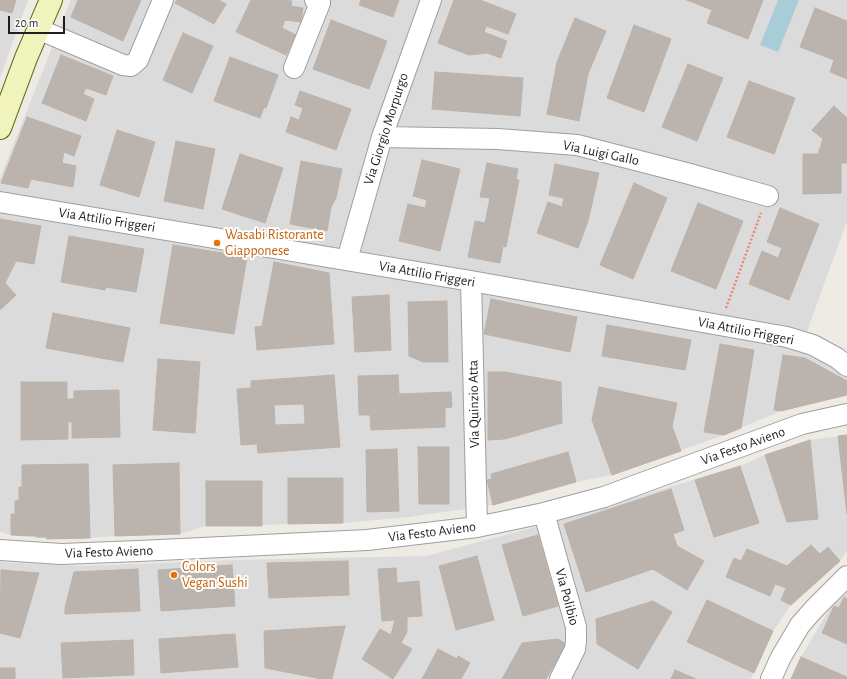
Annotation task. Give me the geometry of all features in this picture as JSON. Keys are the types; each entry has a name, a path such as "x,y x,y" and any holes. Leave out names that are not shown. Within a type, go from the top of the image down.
{"street":[{"path":"0,128 26,58 51,0"},
{"path":"38,29 123,65 131,66 138,60 162,0"},
{"path":"294,68 320,4 315,0"},
{"name":"Via Giorgio Morpurgo","path":"347,260 382,137 431,0"},
{"name":"Via Luigi Gallo","path":"382,137 498,139 576,145 768,196"},
{"name":"Via Attilio Friggeri","path":"0,202 471,281 786,337 813,345 837,358 847,366"},
{"name":"Via Quinzio Atta","path":"471,281 478,527"},
{"name":"Via Festo Avieno","path":"0,550 61,554 139,551 367,540 478,527 544,513 604,497 802,424 847,414"},
{"name":"Via Polibio","path":"544,513 576,627 575,649 560,679"},
{"path":"771,679 781,656 800,625 847,577"}],"path":[{"path":"727,304 759,220"}],"shaded area":[{"path":"0,0 28,0 0,78"},
{"path":"71,0 847,0 847,221 800,351 847,376 847,395 781,411 724,435 612,475 576,482 493,505 409,517 343,523 206,526 180,534 47,539 11,535 0,532 0,178"},
{"path":"847,435 847,551 840,561 791,605 773,631 751,679 0,679 0,562 80,566 234,560 426,556 539,526 740,466 765,455 810,440"},
{"path":"847,588 847,679 791,679 801,657 833,603"}],"water":[{"path":"778,0 799,0 778,52 760,45"}],"building":[{"path":"0,0 16,0 12,13 0,10"},
{"path":"78,0 141,0 123,41 71,17"},
{"path":"177,0 219,0 226,4 214,24 175,3"},
{"path":"251,0 292,1 291,6 303,8 301,22 285,20 282,28 296,35 286,55 236,32"},
{"path":"361,0 399,0 393,17 359,5"},
{"path":"454,0 480,0 516,14 508,34 486,26 484,32 507,41 501,58 487,53 469,55 438,43"},
{"path":"687,0 763,0 748,39 707,23 712,10"},
{"path":"815,8 847,21 847,79 830,72 834,60 800,47"},
{"path":"575,18 606,31 588,74 579,121 547,114 557,62"},
{"path":"331,20 387,41 369,89 313,69"},
{"path":"634,25 671,39 644,112 607,98"},
{"path":"183,33 213,46 192,93 163,80"},
{"path":"61,55 113,76 106,95 86,88 83,94 94,99 86,121 42,103"},
{"path":"230,57 278,75 266,108 264,107 260,118 214,101"},
{"path":"688,64 723,78 697,141 662,127"},
{"path":"435,72 523,78 520,116 432,109"},
{"path":"749,81 795,98 774,154 727,137"},
{"path":"300,91 351,109 336,150 286,132 291,117 299,120 303,108 295,105"},
{"path":"834,106 847,118 847,163 841,163 841,193 803,194 803,154 818,154 823,139 812,130"},
{"path":"27,117 81,136 74,156 64,152 62,163 76,166 73,187 31,179 12,173 24,143 18,140"},
{"path":"117,130 155,142 139,197 100,185"},
{"path":"18,140 24,143 12,173 31,179 28,188 1,183"},
{"path":"176,141 215,149 203,209 164,201"},
{"path":"240,154 283,168 265,223 222,209"},
{"path":"422,160 460,169 440,251 399,241 408,204 425,208 427,200 413,196"},
{"path":"301,161 342,169 336,198 331,207 327,231 290,224"},
{"path":"487,163 518,169 516,179 519,180 506,247 503,246 500,263 468,257 475,221 485,223 490,198 480,197"},
{"path":"555,164 599,173 588,221 578,248 537,233 548,202 562,207 564,198 549,195"},
{"path":"634,183 667,198 633,279 600,265"},
{"path":"698,203 743,221 716,289 671,271"},
{"path":"780,208 819,224 789,300 749,284 762,251 778,258 782,248 767,242"},
{"path":"0,219 41,226 34,264 16,261 5,283 16,295 0,310"},
{"path":"69,236 144,249 136,292 106,287 105,290 61,282"},
{"path":"173,245 247,257 234,334 160,323"},
{"path":"274,262 329,273 334,344 257,350 255,327 262,326"},
{"path":"389,295 391,350 355,352 352,297"},
{"path":"491,299 577,317 570,352 484,334"},
{"path":"447,301 448,362 423,362 409,356 408,302"},
{"path":"53,313 130,328 123,362 46,348"},
{"path":"607,325 691,340 685,370 602,356"},
{"path":"720,344 754,350 741,428 724,435 704,432"},
{"path":"783,355 805,358 847,381 847,395 781,411 774,410"},
{"path":"158,359 200,362 195,433 153,430"},
{"path":"488,372 505,372 561,382 562,423 505,439 488,440"},
{"path":"334,375 340,447 258,453 257,444 241,445 237,389 251,388 251,381","holes":["304,404 305,424 275,425 274,405"]},
{"path":"398,375 399,394 451,392 452,407 445,408 445,427 371,430 370,415 359,415 358,376"},
{"path":"21,382 67,382 67,399 74,399 74,391 119,390 120,437 72,438 72,422 68,422 68,439 21,440"},
{"path":"599,387 677,403 672,426 681,451 612,475 592,420"},
{"path":"847,435 847,514 838,436"},
{"path":"810,440 818,519 787,522 765,455"},
{"path":"418,447 449,447 449,504 419,504"},
{"path":"397,449 399,511 367,512 366,450"},
{"path":"568,452 576,482 493,505 487,480 492,479 491,474"},
{"path":"179,463 180,534 115,536 113,465"},
{"path":"88,464 90,538 47,539 47,537 11,535 11,514 15,514 15,501 19,500 19,487 22,487 22,465"},
{"path":"740,466 759,523 714,537 695,480"},
{"path":"288,478 343,478 343,523 288,524"},
{"path":"206,481 262,481 262,526 206,526"},
{"path":"671,489 684,530 673,534 677,546 704,561 687,590 653,569 586,592 564,524"},
{"path":"538,535 558,606 523,616 502,545"},
{"path":"811,545 820,554 828,547 840,561 791,605 781,600 786,588 775,584 770,596 726,577 734,558 741,561 747,549 787,566"},
{"path":"477,556 494,620 456,630 439,566"},
{"path":"348,561 349,595 269,598 267,563"},
{"path":"232,565 235,606 161,611 158,570"},
{"path":"396,568 397,583 419,581 422,616 407,617 407,632 401,643 412,649 393,679 362,659 380,629 391,635 395,620 382,621 378,569"},
{"path":"138,569 140,611 65,614 65,608 74,572"},
{"path":"1,570 39,573 20,638 0,633"},
{"path":"844,597 847,599 847,644 822,633 834,606 839,608"},
{"path":"707,600 773,631 754,673 687,642"},
{"path":"653,601 672,612 638,669 597,644 596,619"},
{"path":"345,626 332,679 322,679 265,668 264,631"},
{"path":"235,634 238,667 161,673 159,639"},
{"path":"558,639 566,644 546,679 502,679 522,643"},
{"path":"133,640 134,675 63,678 61,643"},
{"path":"438,649 457,659 458,656 470,663 461,679 422,679"},
{"path":"801,657 847,677 847,679 791,679"},
{"path":"0,668 15,668 15,679 0,679"},
{"path":"675,670 696,679 671,679"}],"place":[{"name":"Wasabi Ristorante Giapponese","path":"217,243"},
{"name":"Colors Vegan Sushi","path":"174,575"}]}
